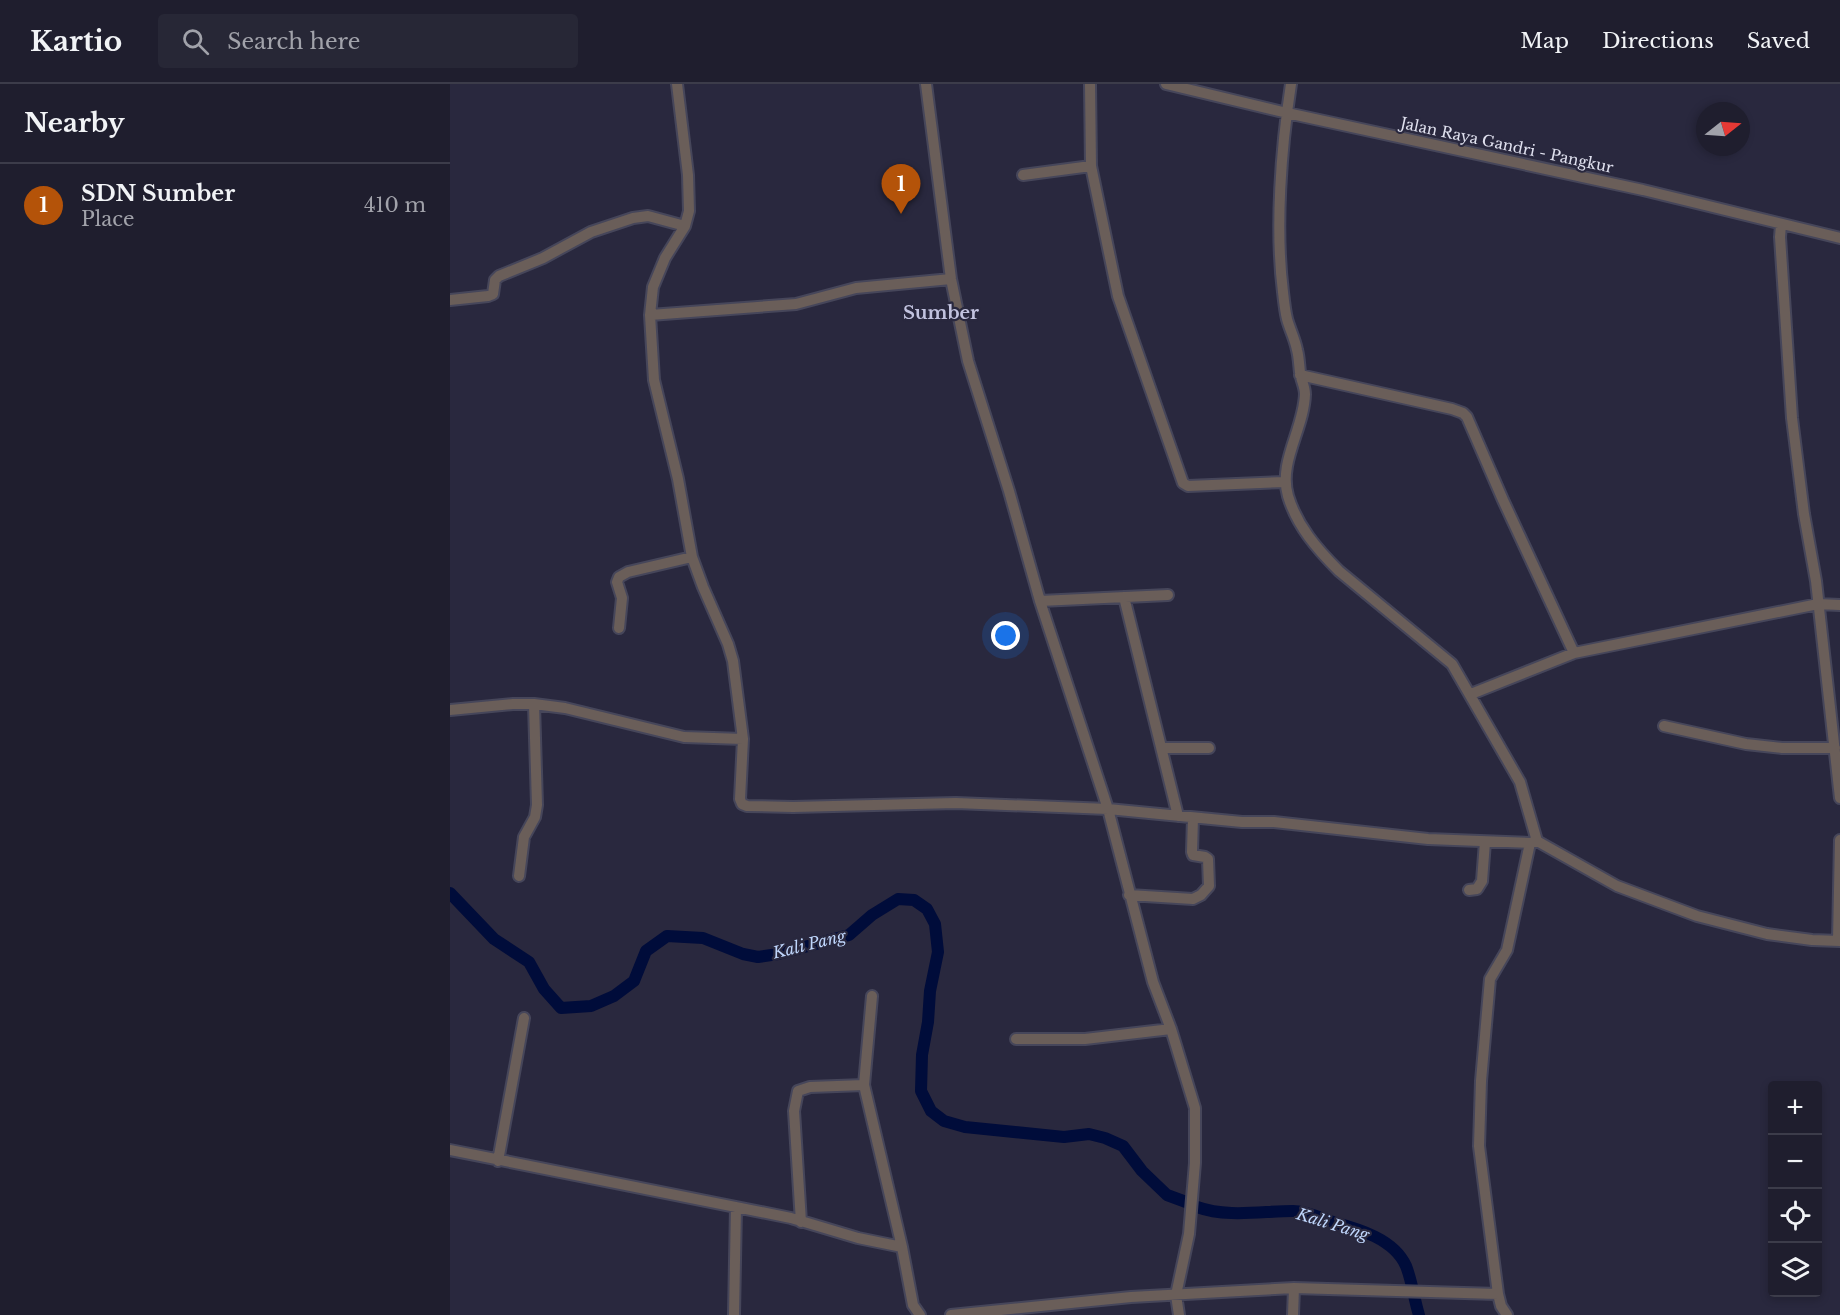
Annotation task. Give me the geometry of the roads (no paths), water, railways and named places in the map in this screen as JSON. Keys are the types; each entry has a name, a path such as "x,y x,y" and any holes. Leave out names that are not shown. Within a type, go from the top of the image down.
{"street":[{"path":"677,84 689,198 686,226 664,258 653,287 650,315 654,380 678,479 692,557 733,661 743,739 740,799 742,804 793,807 956,803 1108,809 1242,822 1274,822 1428,839 1534,842 1617,886 1697,915 1767,934 1839,941 1840,840"},
{"path":"926,84 951,279 968,361 1009,491 1040,601 1108,809 1153,982 1195,1108 1195,1162 1189,1234 1176,1295 1179,1315"},
{"path":"1090,84 1091,166 1118,296 1183,483 1188,486 1285,483"},
{"name":"Jalan Raya Gandri - Pangkur","path":"1166,84 1287,113 1643,190 1840,238"},
{"path":"1291,84 1279,224 1280,255 1288,320 1297,350 1305,392 1303,412 1289,456 1285,483 1288,497 1298,520 1325,557 1452,664 1520,782 1534,842 1507,950 1490,979 1481,1081 1480,1155 1498,1294 1506,1315"},
{"path":"1023,175 1091,166"},
{"path":"450,300 493,294 495,280 499,276 543,258 591,232 617,223 648,216 686,226"},
{"path":"1781,225 1792,418 1818,604 1840,798"},
{"path":"650,315 796,304 850,290 951,279"},
{"path":"1300,375 1452,410 1463,413 1467,417 1570,655"},
{"path":"619,628 622,598 617,582 619,577 628,572 692,557"},
{"path":"1040,601 1168,595"},
{"path":"1124,597 1178,816"},
{"path":"1471,694 1570,655 1818,604 1840,605"},
{"path":"450,710 534,704 565,708 684,737 743,739"},
{"path":"519,876 524,837 535,817 537,805 534,704"},
{"path":"1664,726 1746,744 1782,748 1835,748"},
{"path":"1162,748 1209,748"},
{"path":"1130,895 1192,899 1206,891 1209,886 1208,859 1205,856 1194,855 1192,852 1193,818"},
{"path":"1468,890 1477,889 1482,881 1485,842"},
{"path":"872,996 864,1085 902,1247 913,1305 920,1315"},
{"path":"498,1161 524,1018"},
{"path":"1016,1039 1085,1039 1170,1029"},
{"path":"801,1222 794,1111 798,1091 810,1087 864,1085"},
{"path":"450,1150 791,1218 902,1247"},
{"path":"734,1315 736,1207"},
{"path":"951,1315 1131,1297 1294,1288 1498,1294"},
{"path":"1293,1315 1294,1288"}],"waterway":[{"name":"Kali Pang","path":"450,893 494,939 529,962 544,989 561,1008 591,1006 614,996 634,981 646,951 667,936 703,938 743,954 758,957 849,935 872,915 898,899 914,900 927,909 935,924 938,952 930,991 928,1022 922,1055 921,1091 931,1111 944,1121 965,1127 1064,1137 1089,1134 1105,1138 1123,1146 1142,1171 1167,1195 1186,1202"},
{"name":"Kali Pang","path":"1197,1207 1233,1213 1298,1211 1375,1236 1393,1249 1406,1266 1419,1315"}],"place":[{"name":"SDN Sumber","path":"901,214"}],"district":[{"name":"Sumber","path":"941,313"}]}
